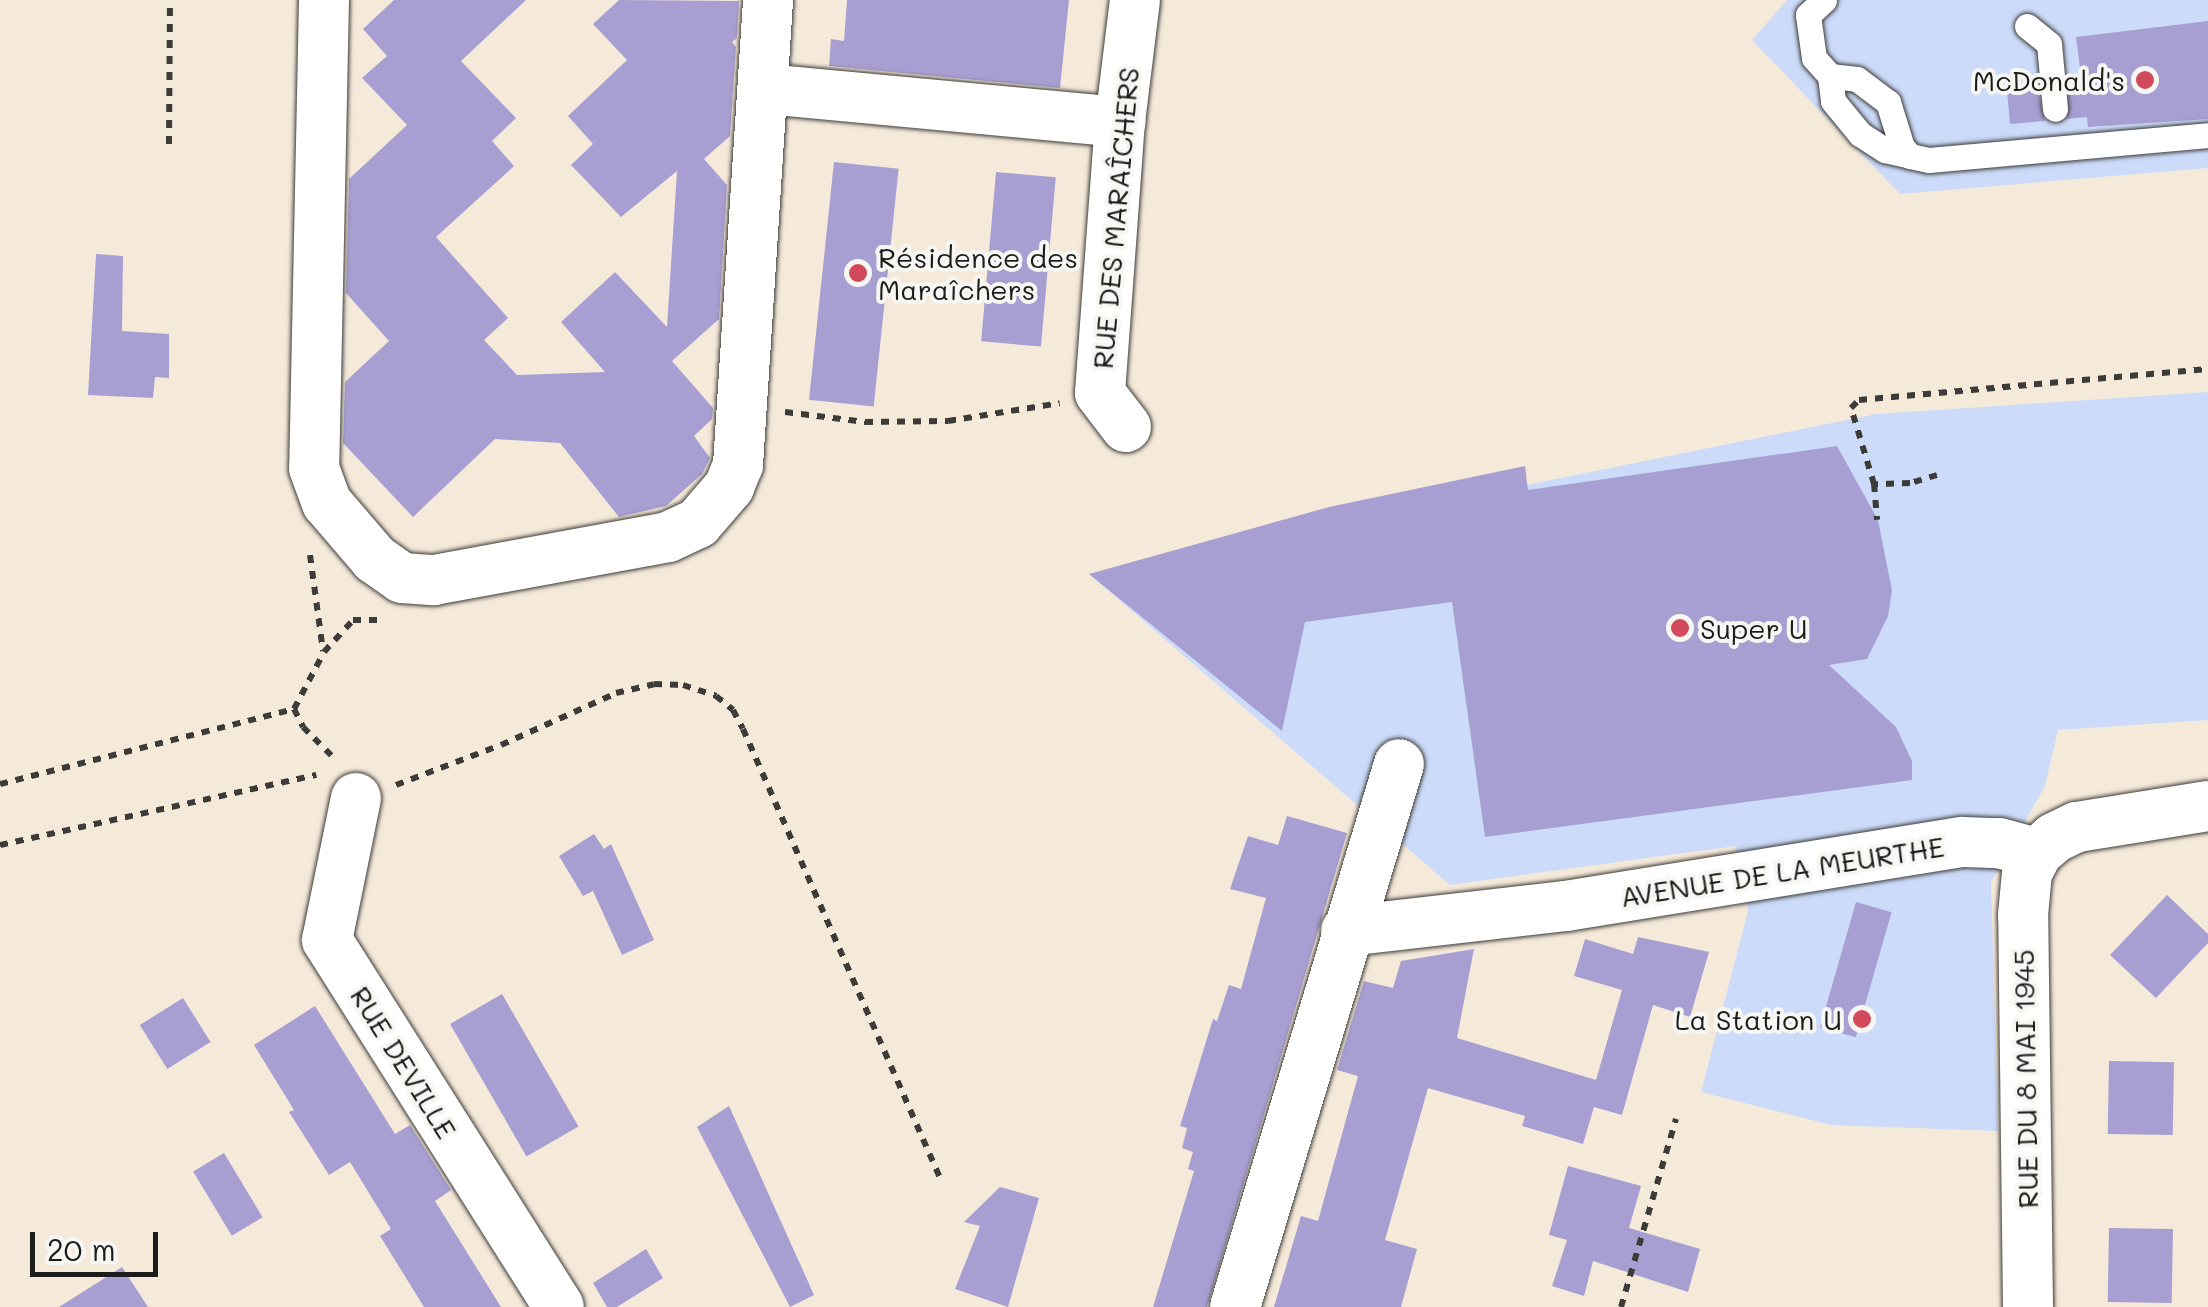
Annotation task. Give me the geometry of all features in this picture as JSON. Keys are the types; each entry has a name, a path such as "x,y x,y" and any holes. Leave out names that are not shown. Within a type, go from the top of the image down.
{"street":[{"path":"324,0 314,468 327,504 374,559 402,578 434,580 668,537 698,523 729,488 738,466 743,406 768,0"},
{"name":"RUE DES MARAÎCHERS","path":"1113,410 1120,122 1135,0"},
{"path":"765,90 1120,122"},
{"path":"1235,1307 1399,764"},
{"name":"RUE DEVILLE","path":"349,783 327,940 559,1307"},
{"path":"2037,853 2054,838 2077,828 2208,806"},
{"name":"AVENUE DE LA MEURTHE","path":"1346,930 1566,906 1963,842 1999,843 2037,853"},
{"name":"RUE DU 8 MAI 1945","path":"2028,1307 2023,915 2027,873 2037,853"}],"lane":[{"path":"1824,0 1808,16 1814,58 1830,76 1833,101 1860,134 1885,150 1929,160 2208,135"},
{"path":"2027,26 2049,44 2055,109"},
{"path":"1830,76 1858,79 1888,102 1902,148 1910,156"}],"path":[{"path":"169,144 170,0"},
{"path":"1877,520 1874,484 1851,408 1859,400 2208,370"},
{"path":"743,406 865,422 948,421 1038,409 1113,410"},
{"path":"1874,484 1910,482 1937,475"},
{"path":"324,652 310,554 327,504"},
{"path":"0,784 294,708 324,652 353,620"},
{"path":"0,845 349,783 501,746 616,693 654,684 684,685 716,696 733,710 743,729 941,1180"},
{"path":"294,708 303,728 349,783"},
{"path":"1621,1307 1676,1119"}],"shaded area":[{"path":"1787,0 2208,0 2208,168 1900,194 1752,40"},
{"path":"2208,392 2208,720 2058,730 2045,786 1991,882 1998,1131 1831,1125 1701,1092 1748,911 1735,846 1450,885 1089,574 1876,414"}],"building":[{"path":"394,0 526,0 461,61 516,118 492,141 514,166 436,237 508,318 484,340 517,375 605,372 561,322 615,272 667,327 677,171 621,217 571,165 593,144 568,116 627,60 593,24 619,0 739,1 737,38 732,42 736,47 730,136 704,159 727,185 719,319 672,361 713,408 712,419 694,436 710,458 702,474 666,506 619,517 560,443 495,439 413,517 343,443 345,382 389,341 346,293 349,179 407,125 362,78 387,56 363,29"},
{"path":"847,0 1069,0 1060,88 829,66 831,39 844,41"},
{"name":"McDonald's","path":"2208,21 2208,119 2088,127 2087,117 2067,119 2069,84 2082,83 2076,37"},
{"path":"2037,87 2045,121 2010,124 2007,90"},
{"name":"Résidence des Maraîchers","path":"834,162 899,169 874,406 809,400"},
{"name":"Résidence des Maraîchers","path":"996,172 1056,177 1041,347 981,341"},
{"path":"96,254 123,256 122,331 169,334 169,378 155,377 153,398 88,395"},
{"path":"1837,446 1878,520 1892,591 1888,616 1867,659 1829,665 1896,727 1912,761 1912,780 1485,837 1452,602 1305,622 1282,731 1089,574 1329,507 1525,466 1528,490"},
{"path":"1287,816 1347,833 1207,1307 1153,1307 1194,1171 1188,1169 1193,1152 1182,1148 1187,1128 1180,1126 1213,1019 1217,1021 1229,985 1241,989 1266,898 1230,889 1248,836 1278,845"},
{"path":"594,834 604,849 611,844 654,940 622,955 593,891 583,896 559,856"},
{"path":"2167,895 2208,934 2208,943 2156,998 2110,955"},
{"path":"1856,902 1892,912 1856,1037 1820,1027"},
{"path":"1638,937 1709,952 1690,1017 1653,1005 1622,1115 1594,1107 1583,1144 1522,1126 1525,1116 1428,1088 1385,1240 1417,1249 1401,1307 1274,1307 1301,1216 1318,1221 1358,1076 1337,1070 1364,981 1393,988 1401,961 1474,949 1457,1038 1596,1080 1622,990 1574,976 1585,939 1633,954"},
{"path":"502,994 578,1127 527,1157 450,1024"},
{"path":"183,998 211,1042 167,1069 140,1025"},
{"path":"315,1006 395,1134 410,1125 451,1190 435,1201 501,1307 424,1307 380,1236 391,1229 350,1162 329,1175 289,1112 294,1110 254,1045"},
{"path":"2109,1061 2174,1062 2173,1135 2108,1134"},
{"path":"729,1106 814,1295 790,1307 697,1127"},
{"path":"224,1153 263,1217 232,1236 193,1172"},
{"path":"1568,1166 1641,1186 1629,1228 1700,1249 1688,1292 1593,1261 1584,1296 1552,1286 1567,1240 1549,1235"},
{"path":"1000,1187 1039,1198 1008,1307 955,1289 980,1226 964,1222"},
{"path":"2109,1228 2173,1229 2172,1303 2108,1302"},
{"path":"646,1249 663,1278 617,1307 607,1307 593,1283"},
{"path":"122,1267 148,1307 59,1307 108,1276"}],"place":[{"name":"McDonald's","path":"2145,80"},
{"name":"Résidence des Maraîchers","path":"858,273"},
{"name":"Super U","path":"1680,628"},
{"name":"La Station U","path":"1862,1019"}]}
